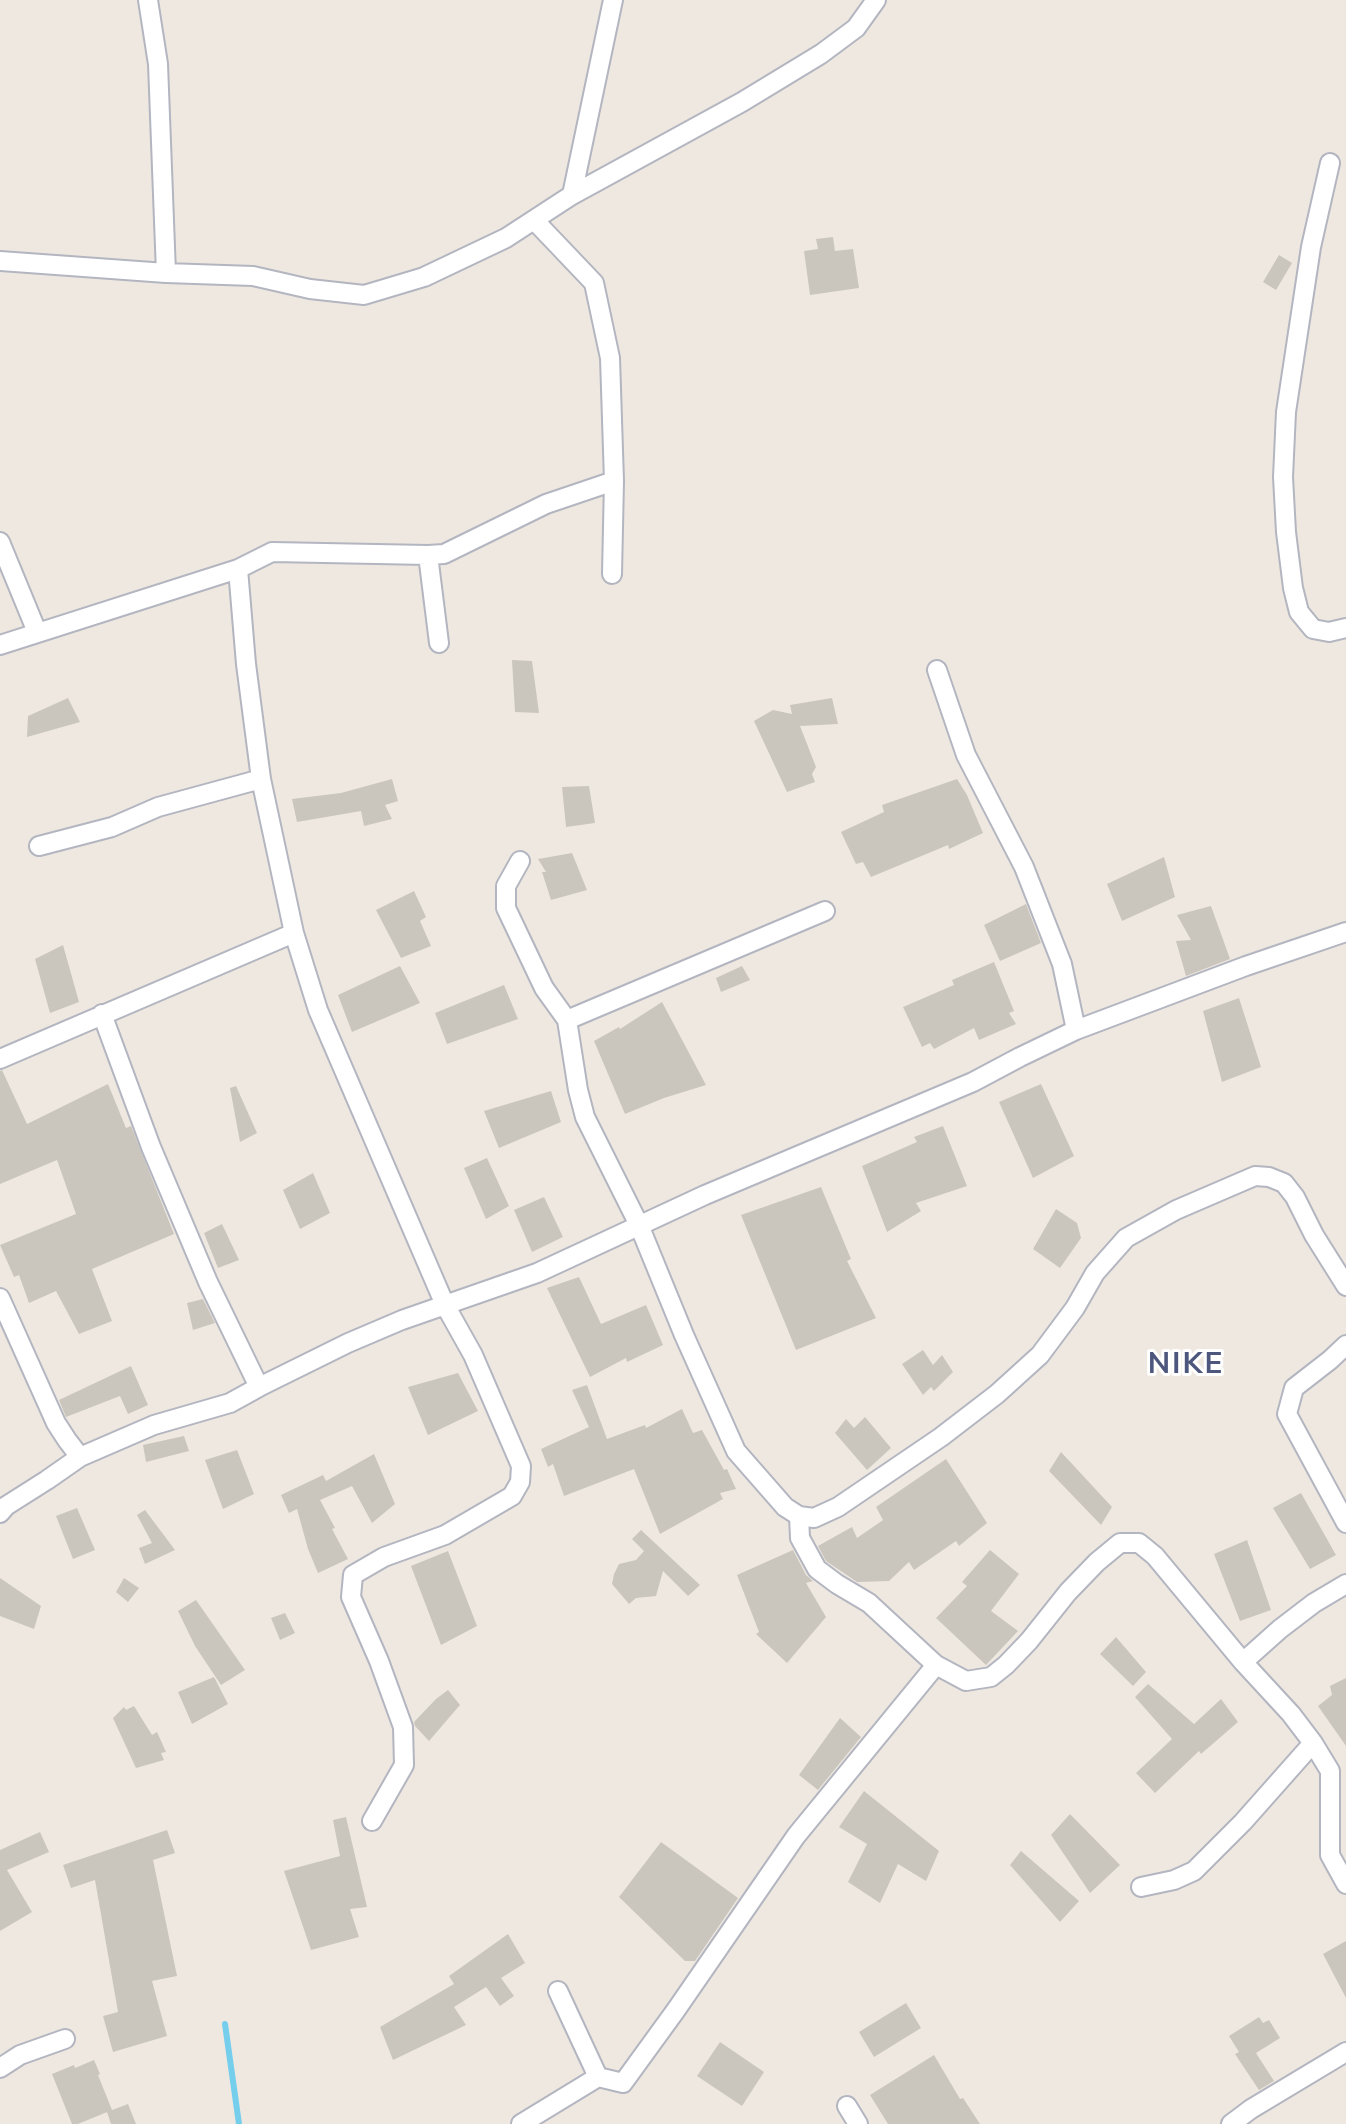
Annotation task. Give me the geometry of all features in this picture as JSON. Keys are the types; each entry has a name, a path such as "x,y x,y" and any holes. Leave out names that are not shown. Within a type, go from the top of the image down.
{"street":[{"path":"148,0 158,64 166,273"},
{"path":"572,195 613,0"},
{"path":"0,261 253,276 310,289 364,295 424,277 506,238 572,195 742,102 821,54 856,28 876,0"},
{"path":"1330,163 1311,247 1286,412 1283,477 1287,546 1299,612 1313,629 1329,632 1346,628"},
{"path":"534,220 594,283 610,358 614,481 612,574"},
{"path":"0,645 238,569 272,552 444,554 546,504 614,481"},
{"path":"0,542 37,632"},
{"path":"428,555 439,643"},
{"path":"238,569 261,779 294,933 318,1010 445,1305 473,1355 521,1466 520,1482 512,1496 445,1535 384,1557 353,1575 351,1597 403,1727 404,1765 372,1821"},
{"path":"937,670 966,755 1024,867 1062,964 1076,1030"},
{"path":"39,846 112,827 158,807 261,779"},
{"path":"520,861 506,886 506,908 544,988 567,1020 585,1117 639,1225 736,1451 785,1507 799,1516 814,1518 838,1507 941,1437 997,1394 1040,1355 1075,1308 1095,1273 1126,1238 1176,1210 1255,1176 1284,1183 1346,1286"},
{"path":"567,1020 825,911"},
{"path":"0,1513 80,1457 154,1425 230,1403 348,1343 402,1320 537,1273 705,1195 973,1082 1076,1030 1206,980 1346,932"},
{"path":"0,1059 294,933"},
{"path":"102,1014 156,1161 208,1282 259,1387"},
{"path":"0,1298 56,1423 80,1457"},
{"path":"1346,1345 1294,1388 1287,1414 1346,1523"},
{"path":"799,1516 800,1538 817,1569 869,1603 936,1665 966,1681 991,1677 1029,1641 1068,1592 1097,1562 1120,1543 1139,1543 1155,1556 1243,1662 1291,1714 1330,1771 1330,1855 1346,1884"},
{"path":"1243,1662 1291,1620 1346,1584"},
{"path":"521,2124 598,2077 623,2083 796,1836 936,1665"},
{"path":"1141,1887 1174,1880 1194,1871 1243,1822 1313,1743"},
{"path":"558,1991 598,2077"},
{"path":"0,2068 20,2055 65,2039"},
{"path":"1231,2124 1346,2052"},
{"path":"847,2106 858,2124"}],"building":[{"path":"833,237 835,251 853,249 859,288 810,295 804,251 818,249 816,239"},
{"path":"1279,255 1292,263 1276,290 1263,282"},
{"path":"512,660 532,661 539,713 515,712"},
{"path":"68,698 80,722 27,737 28,716"},
{"path":"832,698 838,724 800,726 816,767 812,774 815,782 787,792 754,721 773,710 792,714 790,705"},
{"path":"392,779 398,801 385,805 392,819 364,826 361,811 297,822 292,799 341,793"},
{"path":"957,779 983,833 949,849 948,845 871,877 863,862 856,864 841,832 884,812 882,805"},
{"path":"589,786 595,823 566,827 562,787"},
{"path":"572,853 587,890 551,900 542,872 546,872 538,859"},
{"path":"1164,857 1175,897 1122,921 1107,884"},
{"path":"414,891 426,917 420,921 431,946 401,958 376,910"},
{"path":"1026,904 1041,943 1000,961 984,925"},
{"path":"1211,906 1230,959 1186,976 1176,941 1191,940 1177,915"},
{"path":"63,945 79,1002 50,1013 35,959"},
{"path":"994,962 1014,1011 1009,1013 1016,1024 979,1040 974,1028 934,1049 930,1043 922,1047 903,1007 954,985 952,980"},
{"path":"400,966 420,1003 352,1032 338,995"},
{"path":"742,966 750,980 721,992 716,978"},
{"path":"504,985 518,1019 447,1044 435,1013"},
{"path":"1239,998 1261,1067 1222,1082 1203,1011"},
{"path":"662,1002 706,1085 625,1114 594,1041 620,1029"},
{"path":"2,1070 27,1124 108,1084 126,1128 131,1126 174,1234 92,1269 112,1321 79,1334 56,1291 29,1303 19,1275 14,1277 0,1245 76,1214 57,1160 0,1184"},
{"path":"1041,1084 1074,1156 1033,1178 999,1102"},
{"path":"236,1086 257,1133 240,1142 230,1088"},
{"path":"551,1091 561,1122 499,1148 484,1111"},
{"path":"943,1126 967,1186 916,1203 921,1211 887,1232 862,1166 917,1142 914,1137"},
{"path":"487,1158 509,1206 486,1219 464,1168"},
{"path":"313,1173 330,1213 300,1229 283,1190"},
{"path":"821,1187 851,1259 847,1261 876,1318 796,1350 741,1215"},
{"path":"544,1197 563,1237 532,1252 514,1210"},
{"path":"1056,1209 1077,1223 1081,1238 1060,1268 1033,1249"},
{"path":"222,1224 239,1260 218,1268 204,1233"},
{"path":"579,1277 601,1324 646,1305 663,1345 627,1362 626,1358 590,1377 547,1288"},
{"path":"203,1299 215,1323 193,1330 187,1303"},
{"path":"923,1350 933,1365 942,1355 953,1372 934,1391 931,1387 923,1395 902,1364"},
{"path":"131,1366 148,1405 128,1414 120,1396 66,1417 59,1400"},
{"path":"458,1373 478,1411 428,1435 408,1387"},
{"path":"587,1385 607,1439 645,1425 646,1428 682,1409 693,1433 702,1430 736,1489 720,1493 723,1499 660,1534 634,1469 564,1496 553,1464 548,1467 541,1449 589,1427 572,1390"},
{"path":"865,1417 891,1448 867,1470 835,1433 846,1419 854,1428"},
{"path":"184,1436 189,1451 146,1462 143,1445"},
{"path":"237,1450 254,1494 223,1509 205,1460"},
{"path":"1061,1452 1112,1507 1101,1525 1049,1471"},
{"path":"374,1454 395,1504 372,1523 352,1486 320,1500 348,1559 318,1573 297,1509 289,1513 281,1495 323,1475 326,1481"},
{"path":"946,1459 987,1523 959,1546 956,1541 914,1570 909,1562 889,1581 857,1582 826,1561 818,1546 852,1527 857,1538 883,1520 876,1507"},
{"path":"1301,1493 1336,1555 1310,1569 1273,1508"},
{"path":"77,1508 95,1550 73,1559 56,1516"},
{"path":"145,1510 175,1550 145,1564 139,1548 152,1543 137,1515"},
{"path":"641,1530 700,1585 688,1596 663,1571 656,1596 636,1598 629,1604 612,1584 619,1564 636,1560 644,1551 632,1539"},
{"path":"1247,1540 1271,1610 1240,1621 1214,1554"},
{"path":"793,1550 806,1575 813,1581 806,1583 826,1617 787,1663 756,1634 759,1632 737,1575"},
{"path":"990,1550 1019,1574 991,1611 1018,1631 986,1665 936,1618 967,1586 962,1582"},
{"path":"448,1551 477,1626 441,1645 411,1566"},
{"path":"0,1578 41,1606 34,1629 0,1616"},
{"path":"124,1578 139,1588 128,1602 116,1592"},
{"path":"196,1600 245,1670 221,1685 195,1646 178,1611"},
{"path":"285,1613 295,1633 280,1640 271,1618"},
{"path":"1116,1637 1146,1672 1133,1686 1100,1654"},
{"path":"214,1677 228,1704 192,1724 178,1692"},
{"path":"1346,1678 1346,1746 1318,1706 1332,1695 1330,1686"},
{"path":"1148,1684 1194,1724 1221,1699 1238,1722 1201,1754 1199,1751 1155,1793 1136,1773 1172,1739 1135,1697"},
{"path":"448,1690 460,1705 429,1741 414,1722"},
{"path":"134,1706 152,1735 157,1732 166,1752 161,1753 164,1760 136,1768 113,1718 124,1707 126,1710"},
{"path":"840,1718 861,1737 818,1790 799,1775"},
{"path":"864,1791 939,1851 926,1881 898,1864 880,1903 848,1882 867,1844 839,1827"},
{"path":"1070,1814 1120,1865 1090,1893 1051,1835"},
{"path":"346,1817 367,1907 350,1909 359,1937 311,1950 284,1871 340,1856 333,1820"},
{"path":"167,1830 175,1853 153,1860 177,1976 152,1981 167,2036 113,2052 103,2016 118,2012 95,1880 71,1888 63,1865"},
{"path":"40,1832 49,1852 7,1870 32,1912 0,1931 0,1850"},
{"path":"661,1842 738,1898 695,1961 685,1961 619,1897"},
{"path":"1021,1851 1079,1901 1060,1922 1010,1865"},
{"path":"508,1934 525,1963 501,1978 514,1996 500,2006 486,1987 454,2007 466,2025 393,2060 380,2027 454,1984 449,1976"},
{"path":"1346,1941 1346,1998 1323,1954"},
{"path":"906,2003 921,2028 874,2057 859,2032"},
{"path":"1259,2017 1263,2023 1269,2020 1280,2038 1256,2053 1274,2081 1259,2090 1235,2054 1239,2052 1229,2036"},
{"path":"720,2042 764,2072 742,2106 697,2076"},
{"path":"934,2055 960,2099 963,2098 980,2124 888,2124 870,2095"},
{"path":"94,2060 112,2110 72,2124 52,2074"},
{"path":"128,2104 136,2124 111,2124 107,2112"}],"waterway":[{"path":"225,2024 239,2124"}],"district":[{"name":"NIKE","path":"1186,1366"}]}
